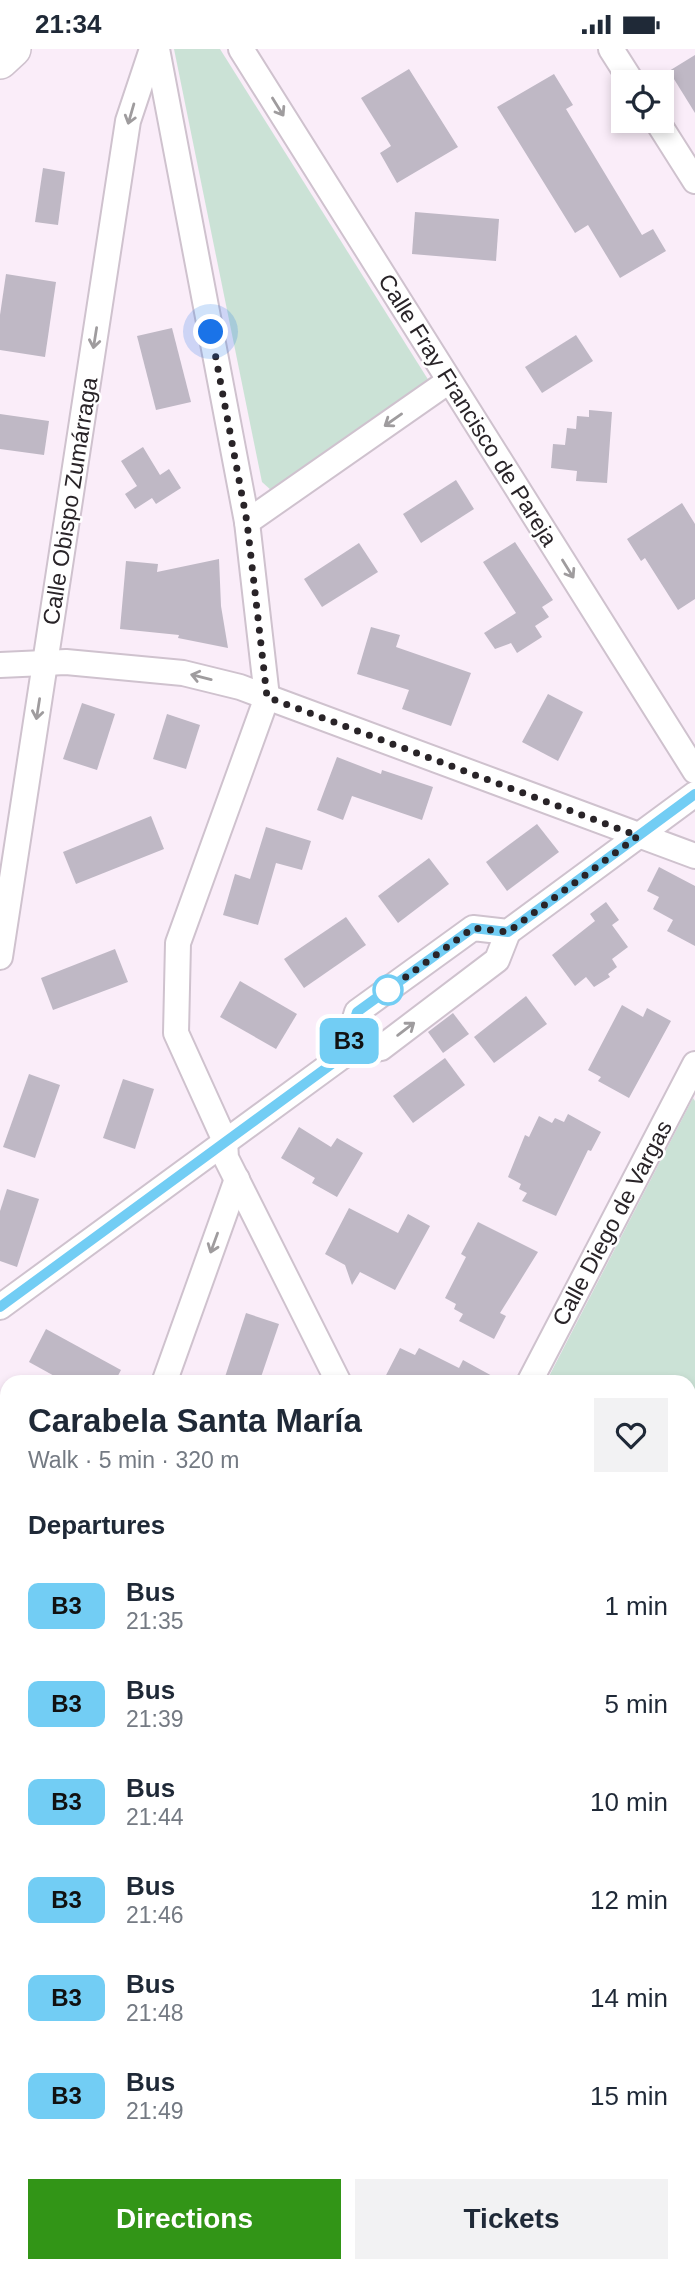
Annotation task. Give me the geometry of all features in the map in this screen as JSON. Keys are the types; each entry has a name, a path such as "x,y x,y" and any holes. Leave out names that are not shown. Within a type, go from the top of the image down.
{"street":[{"path":"0,61 13,49"},
{"name":"Calle Obispo Zumárraga","path":"0,957 128,121 152,49"},
{"path":"157,49 247,522 267,697 178,943 176,1033 225,1141 226,1158 335,1375"},
{"name":"Calle Fray Francisco de Pareja","path":"242,49 695,771"},
{"path":"611,49 624,70"},
{"path":"665,133 695,181"},
{"path":"247,522 449,381"},
{"path":"0,665 46,662 183,673 267,697 695,856"},
{"path":"0,1307 344,1055 381,1048 497,960 508,932 695,794"},
{"path":"344,1055 357,1012 473,928 508,932"},
{"name":"Calle Diego de Vargas","path":"533,1375 695,1064"},
{"path":"167,1375 237,1179"}],"green space":[{"path":"174,49 220,49 429,381 272,491 262,482"},
{"path":"693,1098 695,1375 550,1375"}],"building":[{"path":"695,55 695,113 674,79 674,70 671,70"},
{"path":"409,69 458,147 397,183 380,153 391,146 361,98"},
{"path":"554,74 573,105 566,109 642,235 653,229 666,251 620,278 588,225 575,233 497,107"},
{"path":"43,168 65,172 58,225 35,222"},
{"path":"415,212 499,219 496,261 412,254"},
{"path":"6,274 56,282 45,357 0,350 0,315"},
{"path":"172,328 191,402 156,410 137,336"},
{"path":"576,335 593,361 542,393 525,367"},
{"path":"589,410 612,412 607,483 576,481 577,471 551,468 553,444 565,445 567,428 576,429 577,416 589,417"},
{"path":"0,414 49,421 44,455 0,449"},
{"path":"143,447 160,475 169,469 181,488 156,504 152,498 135,509 125,494 137,486 121,461"},
{"path":"456,480 474,509 421,543 403,514"},
{"path":"682,503 695,524 695,599 678,610 645,558 641,561 627,539"},
{"path":"515,542 553,600 542,607 549,617 535,626 542,637 517,653 511,643 495,649 484,633 516,613 483,562"},
{"path":"359,543 378,572 322,607 304,579"},
{"path":"219,559 221,606 228,648 178,638 179,635 120,629 126,561 158,564 157,572"},
{"path":"371,627 400,635 396,647 471,673 451,726 402,709 409,690 357,674"},
{"path":"548,694 583,712 558,761 522,742"},
{"path":"82,703 115,714 97,770 63,759"},
{"path":"167,714 200,725 186,769 153,759"},
{"path":"337,757 381,774 382,770 433,787 422,820 352,796 343,820 317,810"},
{"path":"151,816 164,849 76,884 63,852"},
{"path":"537,824 559,852 507,891 486,862"},
{"path":"266,827 311,841 302,870 276,863 258,925 223,915 235,874 250,879"},
{"path":"429,858 449,884 398,923 378,896"},
{"path":"659,867 695,886 695,946 667,931 673,920 653,909 659,897 647,891"},
{"path":"606,902 619,920 612,925 628,947 612,959 617,967 608,974 610,977 594,987 586,977 575,986 552,955 595,921 590,914"},
{"path":"346,917 366,945 304,988 284,959"},
{"path":"115,949 128,982 53,1010 41,978"},
{"path":"240,981 297,1014 276,1049 220,1017"},
{"path":"526,996 547,1024 494,1063 474,1037"},
{"path":"622,1005 643,1017 647,1008 671,1021 629,1098 598,1081 601,1077 588,1070"},
{"path":"453,1013 469,1034 443,1053 428,1032"},
{"path":"445,1058 465,1085 413,1123 393,1096"},
{"path":"29,1074 60,1085 35,1158 3,1147"},
{"path":"123,1079 154,1089 135,1149 103,1138"},
{"path":"568,1114 601,1132 591,1151 588,1150 556,1216 522,1201 527,1193 519,1189 521,1184 508,1177 525,1135 529,1137 539,1116 552,1123 555,1118 564,1122"},
{"path":"299,1127 331,1147 337,1138 363,1153 337,1197 312,1183 315,1178 281,1158"},
{"path":"7,1189 39,1199 17,1267 0,1261 0,1211"},
{"path":"349,1208 398,1233 408,1214 430,1226 395,1290 360,1272 352,1285 345,1265 325,1254"},
{"path":"478,1222 538,1252 500,1313 506,1316 494,1339 459,1321 463,1314 454,1309 456,1304 445,1298 466,1257 461,1254"},
{"path":"246,1313 279,1324 262,1375 226,1375"},
{"path":"46,1329 121,1370 118,1375 53,1375 29,1362"},
{"path":"400,1348 415,1355 419,1348 459,1368 463,1360 490,1375 386,1375"}],"bus line":[{"name":"B3","path":"0,1307 344,1055 357,1012 473,928 508,932 695,794"}],"route":[{"path":"211,332 247,522 267,697 638,836 508,932 473,928 388,990"}]}
